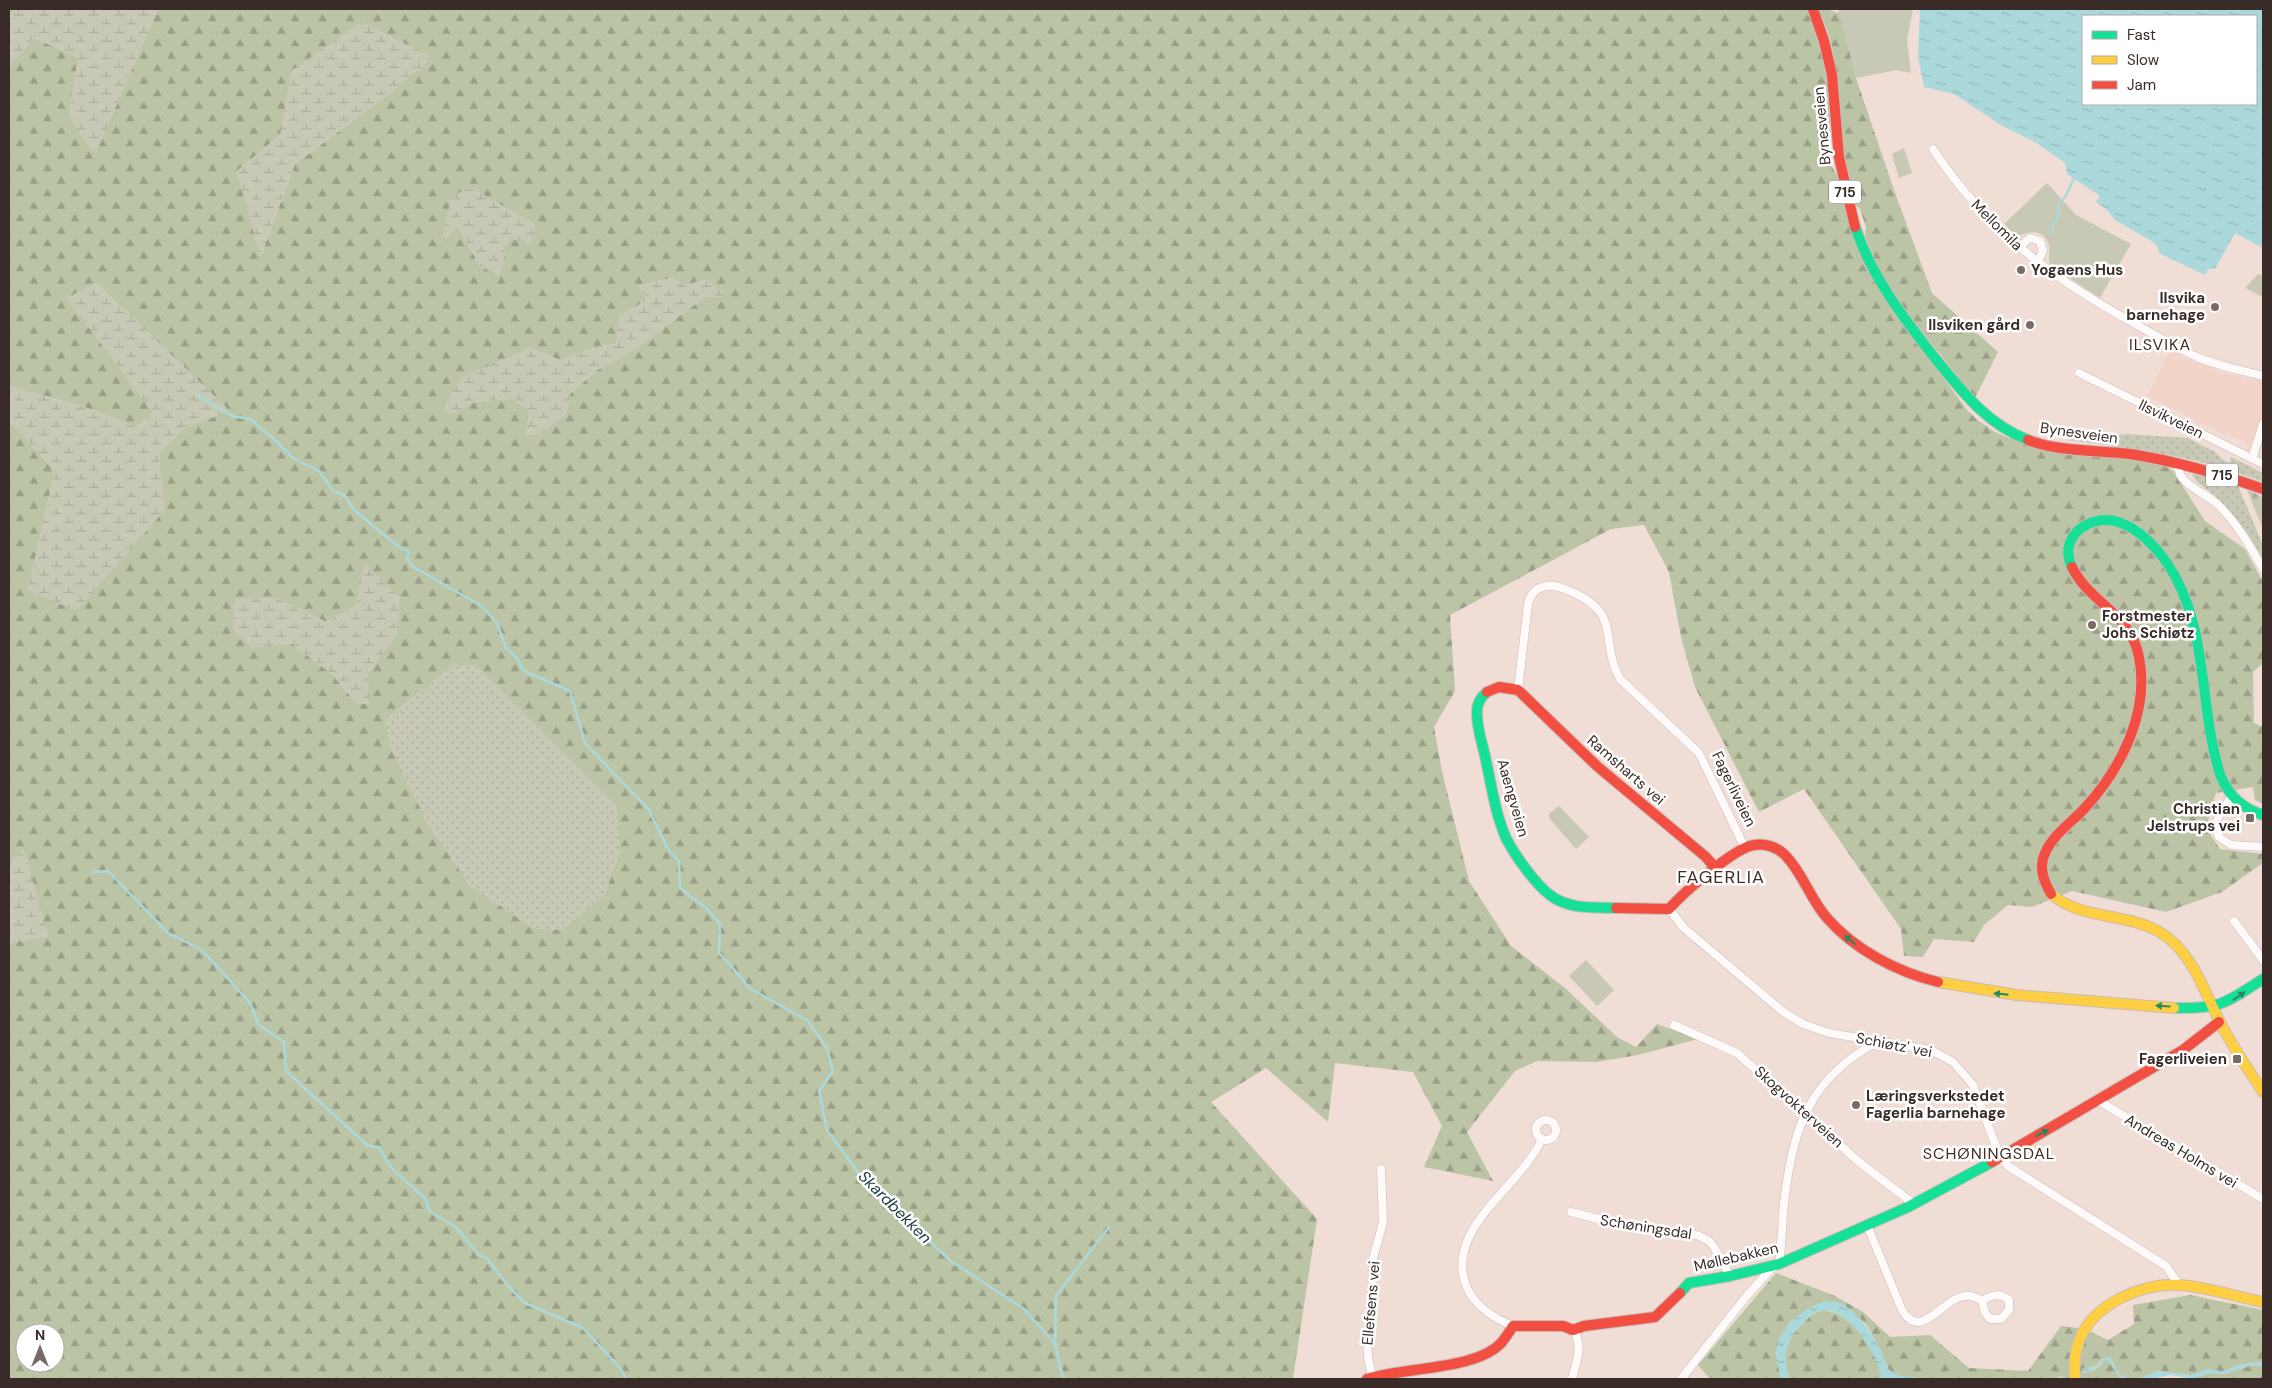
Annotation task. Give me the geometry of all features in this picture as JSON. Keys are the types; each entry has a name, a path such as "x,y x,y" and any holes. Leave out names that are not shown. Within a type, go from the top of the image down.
{"street":[{"name":"Bynesveien","path":"1813,9 1826,46 1832,76 1838,154 1844,186 1868,260 1878,281 1895,305 1967,399 1992,422 2020,438 2036,443 2144,456 2179,463 2208,470 2263,489"},
{"name":"Mellomila","path":"1933,149 1963,192 1989,221 2018,248 2038,263 2099,304 2189,353 2214,363 2263,376"},
{"path":"2018,248 2030,238 2040,241 2043,251 2038,263"},
{"name":"Ilsvikveien","path":"2079,373 2263,464"},
{"path":"2252,459 2263,424"},
{"path":"2179,463 2178,468 2182,477 2186,482 2216,503 2227,514 2263,569"},
{"path":"2263,815 2248,810 2231,798 2224,785 2218,768 2191,614 2180,585 2162,556 2133,529 2115,520 2099,520 2087,524 2072,537 2068,554 2070,563 2080,581 2119,617 2131,634 2138,650 2141,666 2140,695 2130,737 2118,764 2092,800 2047,849 2042,864 2044,880 2056,899 2069,907 2148,927 2166,937 2180,949 2192,965 2219,1022 2263,1092"},
{"name":"Fagerliveien","path":"1518,690 1528,604 1534,592 1547,586 1559,586 1591,602 1604,619 1613,662 1620,679 1699,753 1745,848 1764,845 1780,850 1788,858 1810,895 1834,926 1872,955 1914,975 1952,986 2020,996 2194,1008 2211,1007"},
{"name":"Aaengveien","path":"1518,690 1508,686 1490,690 1479,701 1476,714 1500,817 1506,837 1518,860 1549,895 1563,903 1578,907 1668,910"},
{"name":"Ramsharts vei","path":"1518,690 1598,766 1706,857 1716,869"},
{"path":"2231,798 2218,817 2216,827 2219,837 2230,844 2263,847"},
{"path":"1668,910 1716,869 1745,848"},
{"name":"Schiøtz' vei","path":"1668,910 1684,928 1795,1020 1821,1031 1876,1042 1932,1050 1959,1067 1976,1092 2000,1157 2008,1166 2166,1266 2179,1285"},
{"path":"2234,922 2263,960"},
{"path":"2211,1007 2236,999 2263,979"},
{"name":"Møllebakken","path":"1513,1326 1558,1326 1573,1330 1584,1326 1655,1317 1689,1283 1730,1276 1779,1264 1914,1204 2000,1157 2099,1101 2183,1050 2219,1022"},
{"name":"Skogvokterveien","path":"1674,1025 1737,1053 1859,1162 1914,1204"},
{"path":"1682,1379 1745,1298 1770,1270 1779,1264 1788,1180 1805,1114 1818,1089 1845,1061 1876,1042"},
{"name":"Andreas Holms vei","path":"2099,1101 2263,1199"},
{"path":"1369,1378 1474,1359 1496,1347 1510,1334 1513,1326 1486,1310 1474,1300 1462,1272 1462,1254 1468,1238 1529,1160 1542,1139"},
{"name":"Ellefsens vei","path":"1369,1378 1367,1340 1372,1300 1373,1259 1383,1222 1381,1169"},
{"name":"Schøningsdal","path":"1571,1212 1605,1221 1697,1235 1709,1241 1714,1247 1730,1276"},
{"path":"1867,1225 1902,1310 1910,1321 1923,1322 1957,1298 1971,1296 1982,1301"},
{"path":"2075,1379 2074,1354 2078,1342 2092,1320 2116,1300 2137,1292 2179,1285 2263,1302"},
{"path":"1572,1379 1579,1349 1577,1337 1573,1330"}],"shaded area":[{"path":"2174,349 2179,352 2179,355 2193,362 2195,360 2214,367 2213,370 2233,375 2234,372 2237,373 2236,376 2254,380 2255,377 2263,380 2263,416 2250,450 2245,451 2248,444 2201,423 2200,425 2194,422 2195,420 2147,396 2170,350"}],"green space":[{"path":"9,9 158,9 95,155 69,117 78,57 34,38 9,66"},
{"path":"158,9 1808,9 1821,53 1828,87 1830,134 1828,158 1893,310 1968,411 1995,432 2028,446 2044,450 2166,466 2173,471 2205,521 2245,549 2263,582 2263,663 2253,672 2254,723 2263,727 2263,804 2255,800 2253,787 2216,793 2206,828 2220,849 2263,854 2263,863 2222,892 2166,912 2072,891 2032,907 2008,905 1984,925 1974,942 1934,939 1923,957 1904,956 1901,929 1804,789 1759,812 1695,687 1681,637 1669,572 1644,525 1611,529 1450,615 1455,691 1434,727 1442,771 1469,881 1511,946 1565,988 1617,1037 1636,1047 1657,1024 1698,1039 1638,1055 1597,1062 1537,1061 1515,1071 1467,1132 1493,1181 1424,1167 1442,1126 1413,1072 1335,1063 1328,1122 1266,1068 1211,1102 1317,1219 1293,1379 9,1379 9,943 48,936 23,850 9,863 9,421 55,471 28,590 164,511 159,454 182,429 229,411 97,283 67,298 153,412 136,427 82,406 9,386 9,66 34,38 78,57 69,117 95,154","holes":["432,57 394,90 295,164 261,255 237,171 280,135","468,186 509,238 499,275 480,266 459,229 441,241","671,278 685,285 706,280 721,297 705,297 632,351 597,370 570,394 566,415 525,435 530,412 512,398 475,402 529,348 560,360 600,346 616,344 620,316 647,300 640,286","365,564 397,634 368,673 357,704 332,674 292,644 276,598 326,622 356,606","455,665 475,665 616,806 620,851 605,894 562,930 534,928 470,886 426,820 391,748 385,719"]},
{"path":"1819,9 1827,9 1841,14 1856,78 1895,193 1932,293 1998,352 1975,398 1907,313 1883,278 1871,253 1865,236 1866,227 1860,209 1852,201 1844,165 1837,73 1830,38"},
{"path":"1838,9 1913,9 1907,40 1911,73 1896,70 1856,78"},
{"path":"362,22 432,57 394,90 295,164 260,257 237,171 280,135 292,70"},
{"path":"1904,148 1912,173 1899,178 1892,154"},
{"path":"2047,183 2076,215 2131,244 2100,298 2051,266 2049,246 2044,236 2032,232 2017,237 2004,224"},
{"path":"468,186 535,224 531,245 509,238 499,276 480,266 459,229 441,242 451,199"},
{"path":"2258,274 2263,276 2263,297 2245,288"},
{"path":"671,278 685,285 706,280 726,293 721,297 705,297 632,351 597,370 570,394 566,415 541,434 525,435 530,412 512,398 475,402 451,414 442,409 461,378 529,348 560,360 600,346 616,344 620,316 647,300 640,285"},
{"path":"97,283 230,411 183,429 159,454 164,511 76,611 28,590 55,471 9,421 9,386 82,406 136,427 153,412 66,298"},
{"path":"2127,434 2188,438 2215,452 2223,460 2230,463 2231,457 2263,473 2263,482 2239,473 2191,460 2117,446 2066,440"},
{"path":"2195,473 2238,486 2263,545 2263,559 2236,518 2215,496 2199,484 2192,475"},
{"path":"2247,490 2263,497 2263,529"},
{"path":"365,564 400,598 397,634 368,673 369,704 357,704 332,674 292,644 250,648 234,630 233,599 276,598 326,622 356,606"},
{"path":"455,665 475,665 616,806 620,851 605,894 562,930 534,928 470,886 426,820 391,748 385,719"},
{"path":"1559,806 1589,837 1576,849 1549,818 1549,814"},
{"path":"24,849 48,936 9,943 9,863"},
{"path":"1586,960 1614,990 1597,1006 1569,976"},
{"path":"1776,1273 1835,1296 1863,1312 1890,1337 1930,1335 1969,1368 2028,1371 2061,1326 2085,1329 2108,1340 2134,1324 2133,1305 2190,1295 2263,1310 2263,1362 2238,1365 2224,1371 2203,1372 2191,1375 2157,1371 2141,1379 2130,1379 2120,1375 2110,1357 2103,1359 2095,1366 2082,1369 2083,1373 2091,1371 2109,1361 2121,1379 2061,1379 2063,1376 2053,1379 1906,1378 1891,1372 1867,1326 1846,1307 1808,1309 1789,1323 1776,1352 1781,1379 1710,1379 1698,1365"},
{"path":"1823,1310 1833,1312 1844,1318 1862,1335 1875,1357 1881,1379 1790,1379 1786,1363 1789,1342 1797,1329 1807,1319 1814,1313"},
{"path":"2249,1366 2263,1366 2263,1379 2192,1379 2206,1374 2224,1374"}],"water":[{"path":"1920,9 2263,9 2263,248 2235,233 2215,269 2208,269 2205,275 2159,253 2158,247 2153,242 2115,220 2107,210 2096,202 2100,196 2067,174 2065,163 2035,142 1999,124 1954,94 1924,87 1918,57"},
{"path":"1825,1301 1843,1304 1858,1316 1881,1350 1891,1371 1898,1375 1920,1379 1881,1379 1875,1359 1862,1336 1844,1318 1834,1312 1824,1310 1818,1311 1811,1316 1794,1334 1787,1348 1786,1355 1787,1371 1790,1379 1781,1379 1776,1352 1782,1334 1793,1320 1809,1308"},
{"path":"2107,1357 2110,1357 2120,1375 2130,1379 2121,1379 2109,1361 2083,1373 2082,1369 2095,1366"},
{"path":"2263,1362 2263,1366 2249,1366 2224,1374 2206,1374 2195,1379 2170,1375 2151,1379 2137,1379 2157,1371 2191,1375 2208,1369 2224,1371 2238,1365"}],"waterway":[{"path":"2052,235 2053,223 2058,218 2059,204 2066,196 2074,178"},
{"name":"Skardbekken","path":"197,395 232,416 250,419 293,458 319,471 333,491 344,495 354,510 398,546 409,552 407,558 412,566 483,607 497,623 506,648 517,658 524,671 570,691 585,743 649,810 668,849 679,861 680,888 707,909 720,924 719,953 749,988 808,1021 827,1048 833,1071 819,1091 827,1130 868,1186 951,1261 1024,1309 1055,1344 1064,1379"},
{"path":"93,872 108,871 168,933 202,950 250,1003 259,1025 284,1042 286,1071 368,1146 379,1147 392,1169 425,1198 430,1212 455,1226 479,1255 487,1258 507,1285 525,1303 583,1328 621,1369 626,1379"},
{"path":"1055,1344 1056,1296 1109,1227"}],"traffic: fast":[{"path":"1855,227 1879,279 1899,311 1934,357 1965,394 1987,416 2013,433 2028,440"},
{"path":"2072,567 2069,546 2073,537 2087,524 2097,521 2118,522 2133,529 2146,539 2163,557 2181,587 2190,613 2202,668 2214,751 2221,777 2237,801 2263,815"},
{"path":"1487,692 1481,698 1478,705 1477,722 1496,808 1510,845 1538,884 1557,900 1582,907 1616,908"},
{"path":"2174,1008 2213,1006 2231,999 2263,979"},
{"path":"1680,1293 1689,1283 1730,1276 1779,1264 1908,1207 1992,1162"}],"traffic: slow":[{"path":"2051,894 2077,909 2148,926 2172,941 2198,976 2228,1036 2263,1092"},
{"path":"1938,982 2017,995 2174,1008"},
{"path":"2075,1379 2076,1351 2086,1328 2095,1316 2107,1306 2135,1292 2166,1285 2180,1285 2263,1302"}],"traffic: jam":[{"path":"1813,9 1824,41 1832,75 1839,157 1855,227"},
{"path":"2028,440 2065,449 2130,454 2164,460 2214,473 2263,489"},
{"path":"2051,894 2042,873 2042,862 2046,851 2054,839 2084,809 2110,776 2130,739 2140,698 2141,678 2135,642 2128,629 2079,579 2072,567"},
{"path":"1487,692 1499,687 1518,690 1598,767 1706,857 1716,869"},
{"path":"1616,908 1669,909 1685,893 1734,854 1754,845 1767,845 1785,855 1797,870 1821,911 1850,940 1892,966 1938,982"},
{"path":"1992,1162 2183,1050 2219,1022"},
{"path":"1367,1379 1458,1363 1476,1358 1491,1351 1502,1342 1513,1326 1563,1326 1573,1330 1584,1326 1655,1317 1680,1293"}],"place":[{"name":"Yogaens Hus","path":"2021,270"},
{"name":"Ilsvika barnehage","path":"2215,307"},
{"name":"Ilsviken gård","path":"2030,325"},
{"name":"Forstmester Johs Schiøtz","path":"2092,625"},
{"name":"Christian Jelstrups vei","path":"2250,818"},
{"name":"Fagerliveien","path":"2237,1059"},
{"name":"Læringsverkstedet Fagerlia barnehage","path":"1856,1105"}],"district":[{"name":"ILSVIKA","path":"2160,344"},
{"name":"FAGERLIA","path":"1721,877"},
{"name":"SCHØNINGSDAL","path":"1989,1153"}]}
